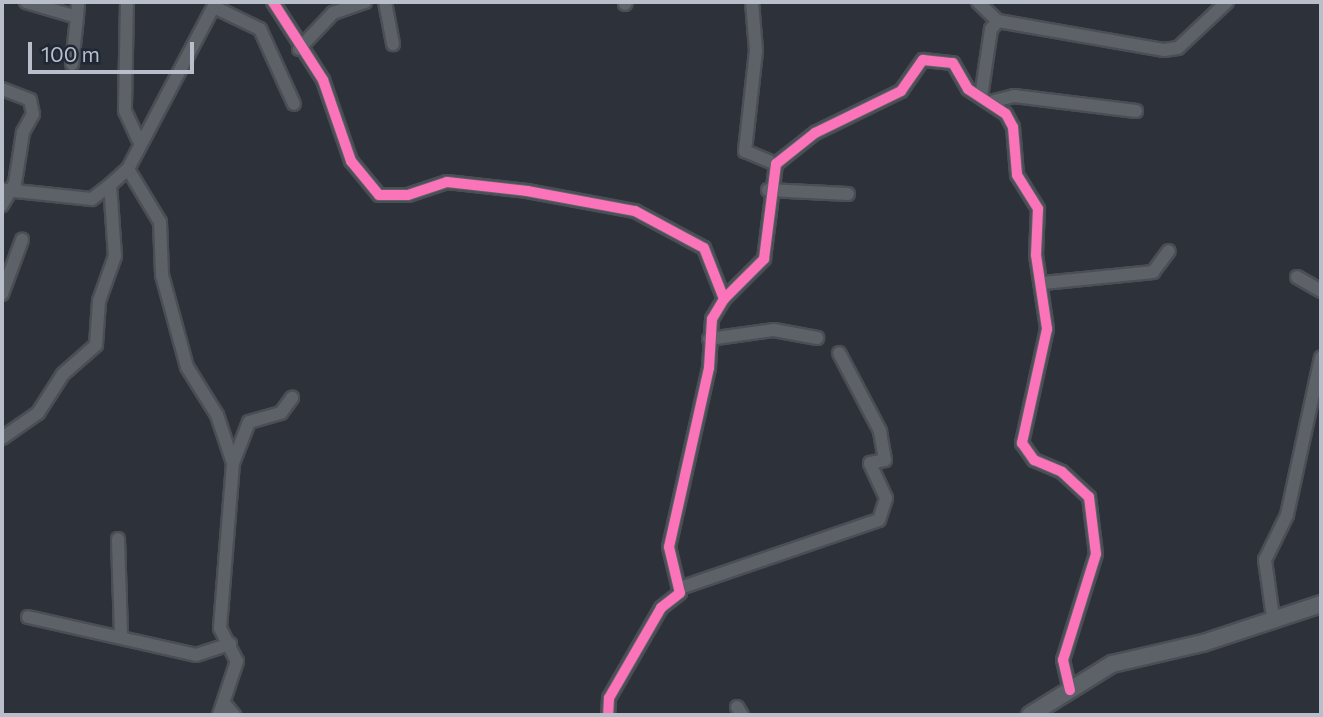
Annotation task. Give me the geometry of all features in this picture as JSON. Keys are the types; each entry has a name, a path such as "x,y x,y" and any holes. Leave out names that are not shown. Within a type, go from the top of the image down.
{"street":[{"path":"26,2 77,17"},
{"path":"72,64 78,2"},
{"path":"127,2 125,111 138,139"},
{"path":"273,2 299,48 323,80 351,161 379,195 408,195 447,182 635,211 698,241 724,299"},
{"path":"299,48 334,13 365,2"},
{"path":"385,2 393,44"},
{"path":"752,2 756,51 745,151 776,164"},
{"path":"978,2 998,21 1164,50 1178,48 1227,2"},
{"path":"6,190 92,199 110,185 128,169 138,139 215,5 260,29 293,104"},
{"path":"986,100 991,29 998,21"},
{"path":"680,588 668,547 686,485 709,339 724,299 764,259 768,190 776,164 816,133 901,91 923,60 953,62 968,89 986,100 1013,127 1017,175 1038,209 1036,255 1043,283 1047,329 1022,443 1034,460 1062,472 1089,497 1096,554 1063,660 1070,690"},
{"path":"2,89 30,100 33,114 2,205"},
{"path":"986,100 1014,96 1136,111"},
{"path":"128,169 160,222 162,275 187,367 217,415 233,463"},
{"path":"2,438 50,401 63,374 92,353 100,337 99,301 115,256 110,185"},
{"path":"768,190 848,194"},
{"path":"2,294 22,240"},
{"path":"1043,283 1153,272 1169,251"},
{"path":"1297,277 1321,291"},
{"path":"709,339 774,330 817,338"},
{"path":"608,715 609,698 680,588 879,520 886,498 870,463 885,460 876,413 839,353"},
{"path":"1273,617 1265,560 1287,515 1321,358"},
{"path":"234,715 221,709 237,661 220,628 233,463 249,422 281,413 292,398"},
{"path":"118,539 121,637"},
{"path":"1030,715 1112,664 1203,643 1273,617 1321,604"},
{"path":"28,617 196,655 230,644"}],"cycle path":[{"path":"273,2 323,80 351,161 379,195 408,195 447,182 527,191 635,211 704,248 724,299 712,319 709,368 669,547 680,593 661,608 609,698 608,715"},
{"path":"724,299 764,259 776,164 815,133 901,91 923,60 953,63 968,89 1006,114 1013,127 1017,175 1038,209 1036,255 1047,329 1022,443 1034,460 1062,472 1089,497 1096,554 1063,660 1070,690"}]}
